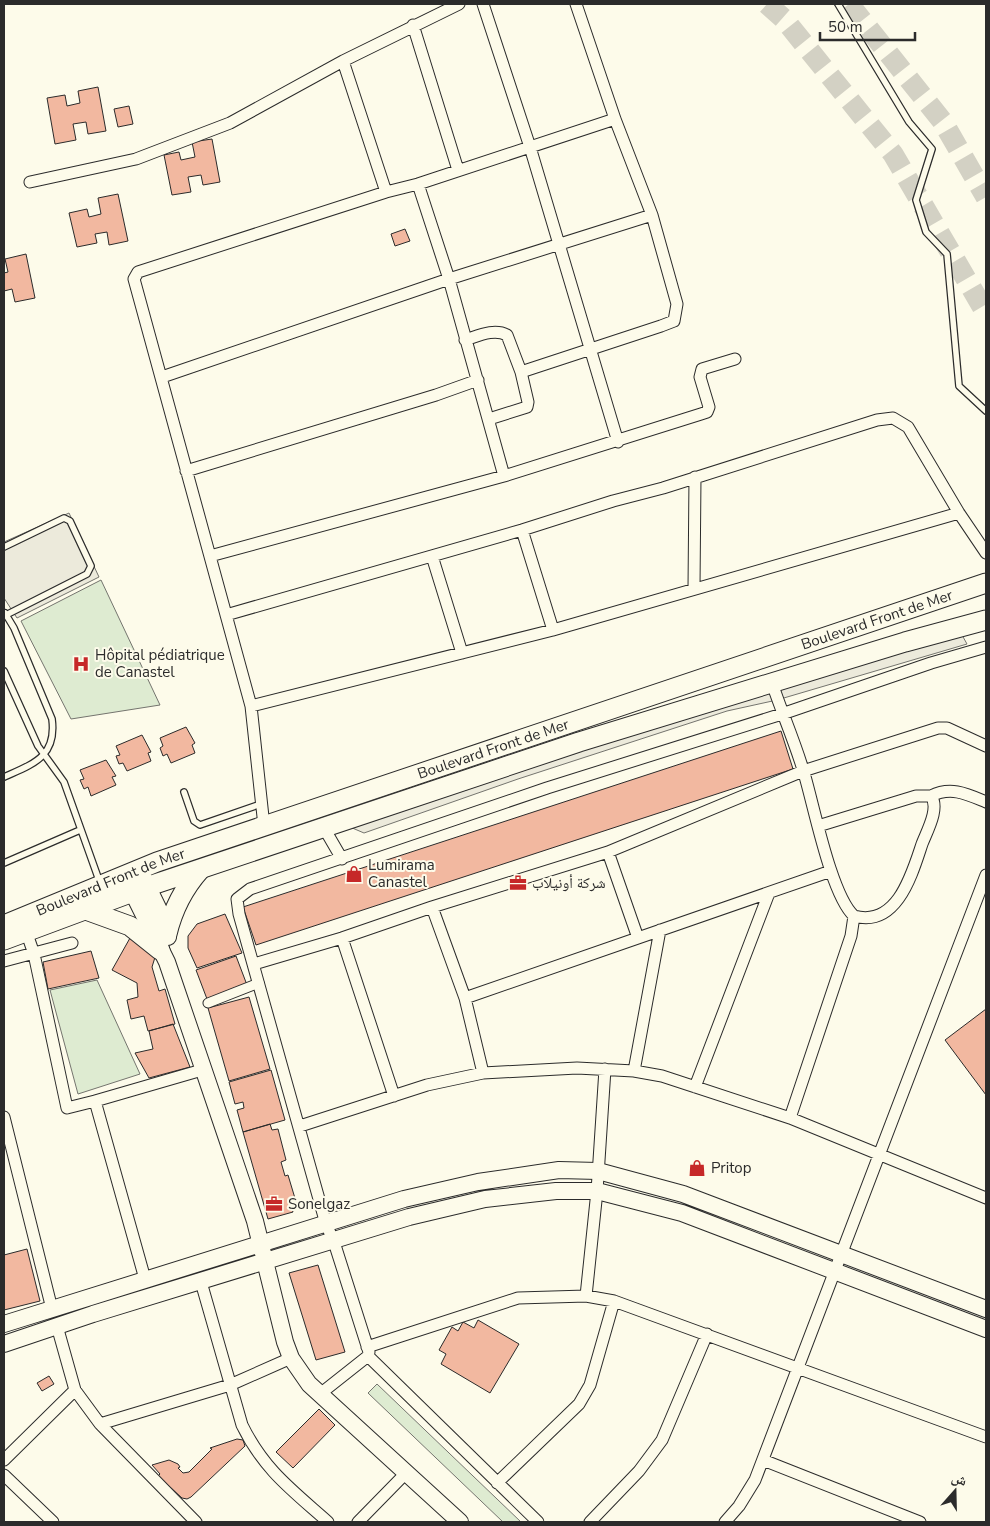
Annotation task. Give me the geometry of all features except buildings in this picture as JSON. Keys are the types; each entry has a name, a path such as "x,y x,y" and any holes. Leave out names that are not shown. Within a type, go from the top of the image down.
{"main road":[{"name":"Boulevard Front de Mer","path":"4,925 103,893 131,872 986,583"},
{"path":"4,940 83,909 103,893 141,889 579,742 986,620"},
{"path":"164,949 178,899 200,870"},
{"path":"131,872 141,889 164,949 202,1070 261,1244 291,1358 309,1384 460,1522"},
{"path":"83,909 130,926 164,949"},
{"path":"4,1324 404,1199 478,1182 559,1170 598,1171 683,1194 986,1308"},
{"path":"4,1344 409,1217 485,1199 556,1191 598,1191 682,1213 986,1329"}],"street":[{"path":"30,182 136,159 230,124 343,61 459,4"},
{"path":"483,4 530,147 618,442"},
{"path":"521,372 674,321 676,304 652,215 615,119 576,4"},
{"path":"414,25 458,170"},
{"path":"343,61 386,192"},
{"path":"264,826 251,706 162,377 134,283 138,272 386,192 418,184 615,119"},
{"path":"418,184 478,380 504,476"},
{"path":"162,377 448,279 652,215"},
{"path":"465,340 501,331 507,335 521,372 528,402 527,407 524,410 489,419"},
{"path":"210,556 504,476 618,442 707,412 709,405 701,382 700,372 704,368 735,359"},
{"path":"186,471 417,401 478,380"},
{"path":"226,615 522,530 877,420 893,418 908,427 959,513 986,553"},
{"path":"694,588 695,477"},
{"path":"251,706 553,630 959,513"},
{"path":"522,530 553,630"},
{"path":"432,556 462,653"},
{"path":"538,1522 497,1483 368,1351 334,1242 326,1224 236,899 250,888 342,859 547,788 782,714 931,663 986,647"},
{"path":"772,683 803,771 831,871 846,905 854,916 866,918 879,916 894,905 904,890 914,873 932,814 934,804 931,796"},
{"path":"254,964 342,938 432,907 608,852 803,771 943,728 986,746"},
{"path":"818,826 916,796 931,796 947,790 960,791 986,802"},
{"path":"324,828 342,859"},
{"path":"608,852 638,938"},
{"path":"465,998 831,871"},
{"path":"725,1522 750,1488 762,1460 986,880"},
{"path":"694,1087 769,893"},
{"path":"432,907 465,998 483,1073"},
{"path":"790,1118 851,936 854,916"},
{"path":"634,1071 660,930"},
{"path":"26,931 34,954 67,1108 202,1070"},
{"path":"342,938 394,1096"},
{"path":"4,961 72,943"},
{"path":"208,1003 259,983"},
{"path":"300,1126 427,1085 483,1073 568,1068 634,1071 662,1076 790,1118 986,1198"},
{"path":"586,1296 598,1191 605,1069"},
{"path":"96,1101 145,1280"},
{"path":"4,1117 52,1309"},
{"path":"201,1282 242,1425 261,1458 273,1473 328,1522"},
{"path":"320,1394 368,1351 518,1298 586,1296 614,1301 986,1437"},
{"path":"497,1483 579,1404 590,1385 614,1301"},
{"path":"57,1326 75,1390 100,1424 196,1522"},
{"path":"590,1522 639,1471 662,1440 707,1334"},
{"path":"100,1424 230,1385 291,1358"},
{"path":"4,1460 75,1390"},
{"path":"762,1460 920,1522"},
{"path":"358,1522 406,1473"},
{"path":"4,1475 53,1522"}],"lane":[{"path":"838,4 909,122 932,149 916,200 926,232 947,254 959,386 986,411"},
{"path":"4,547 64,518 70,521 91,566 87,574 5,613 14,628 52,719 52,742 44,756 35,763 4,777"},
{"path":"4,671 44,756 64,782 103,893"},
{"path":"184,792 194,821 200,825 262,804"},
{"path":"4,863 80,830"}],"green space":[{"path":"101,580 160,705 71,719 21,621"},
{"path":"97,980 140,1074 78,1094 50,990"},
{"path":"377,1384 521,1522 503,1522 368,1393"}],"shaded area":[{"path":"69,513 99,577 17,618 4,598 4,542"},
{"path":"962,635 967,644 777,700 727,711 518,779 364,833 350,827 725,702"}],"tunnel":[{"path":"767,4 784,19 893,154 986,313"},
{"path":"849,4 943,122 986,197"}],"place":[{"name":"Hôpital pédiatrique de Canastel","path":"81,664"},
{"name":"Lumirama Canastel","path":"354,874"},
{"name":"شركة أونيلاب","path":"518,883"},
{"name":"Pritop","path":"697,1168"},
{"name":"Sonelgaz","path":"274,1204"}]}
